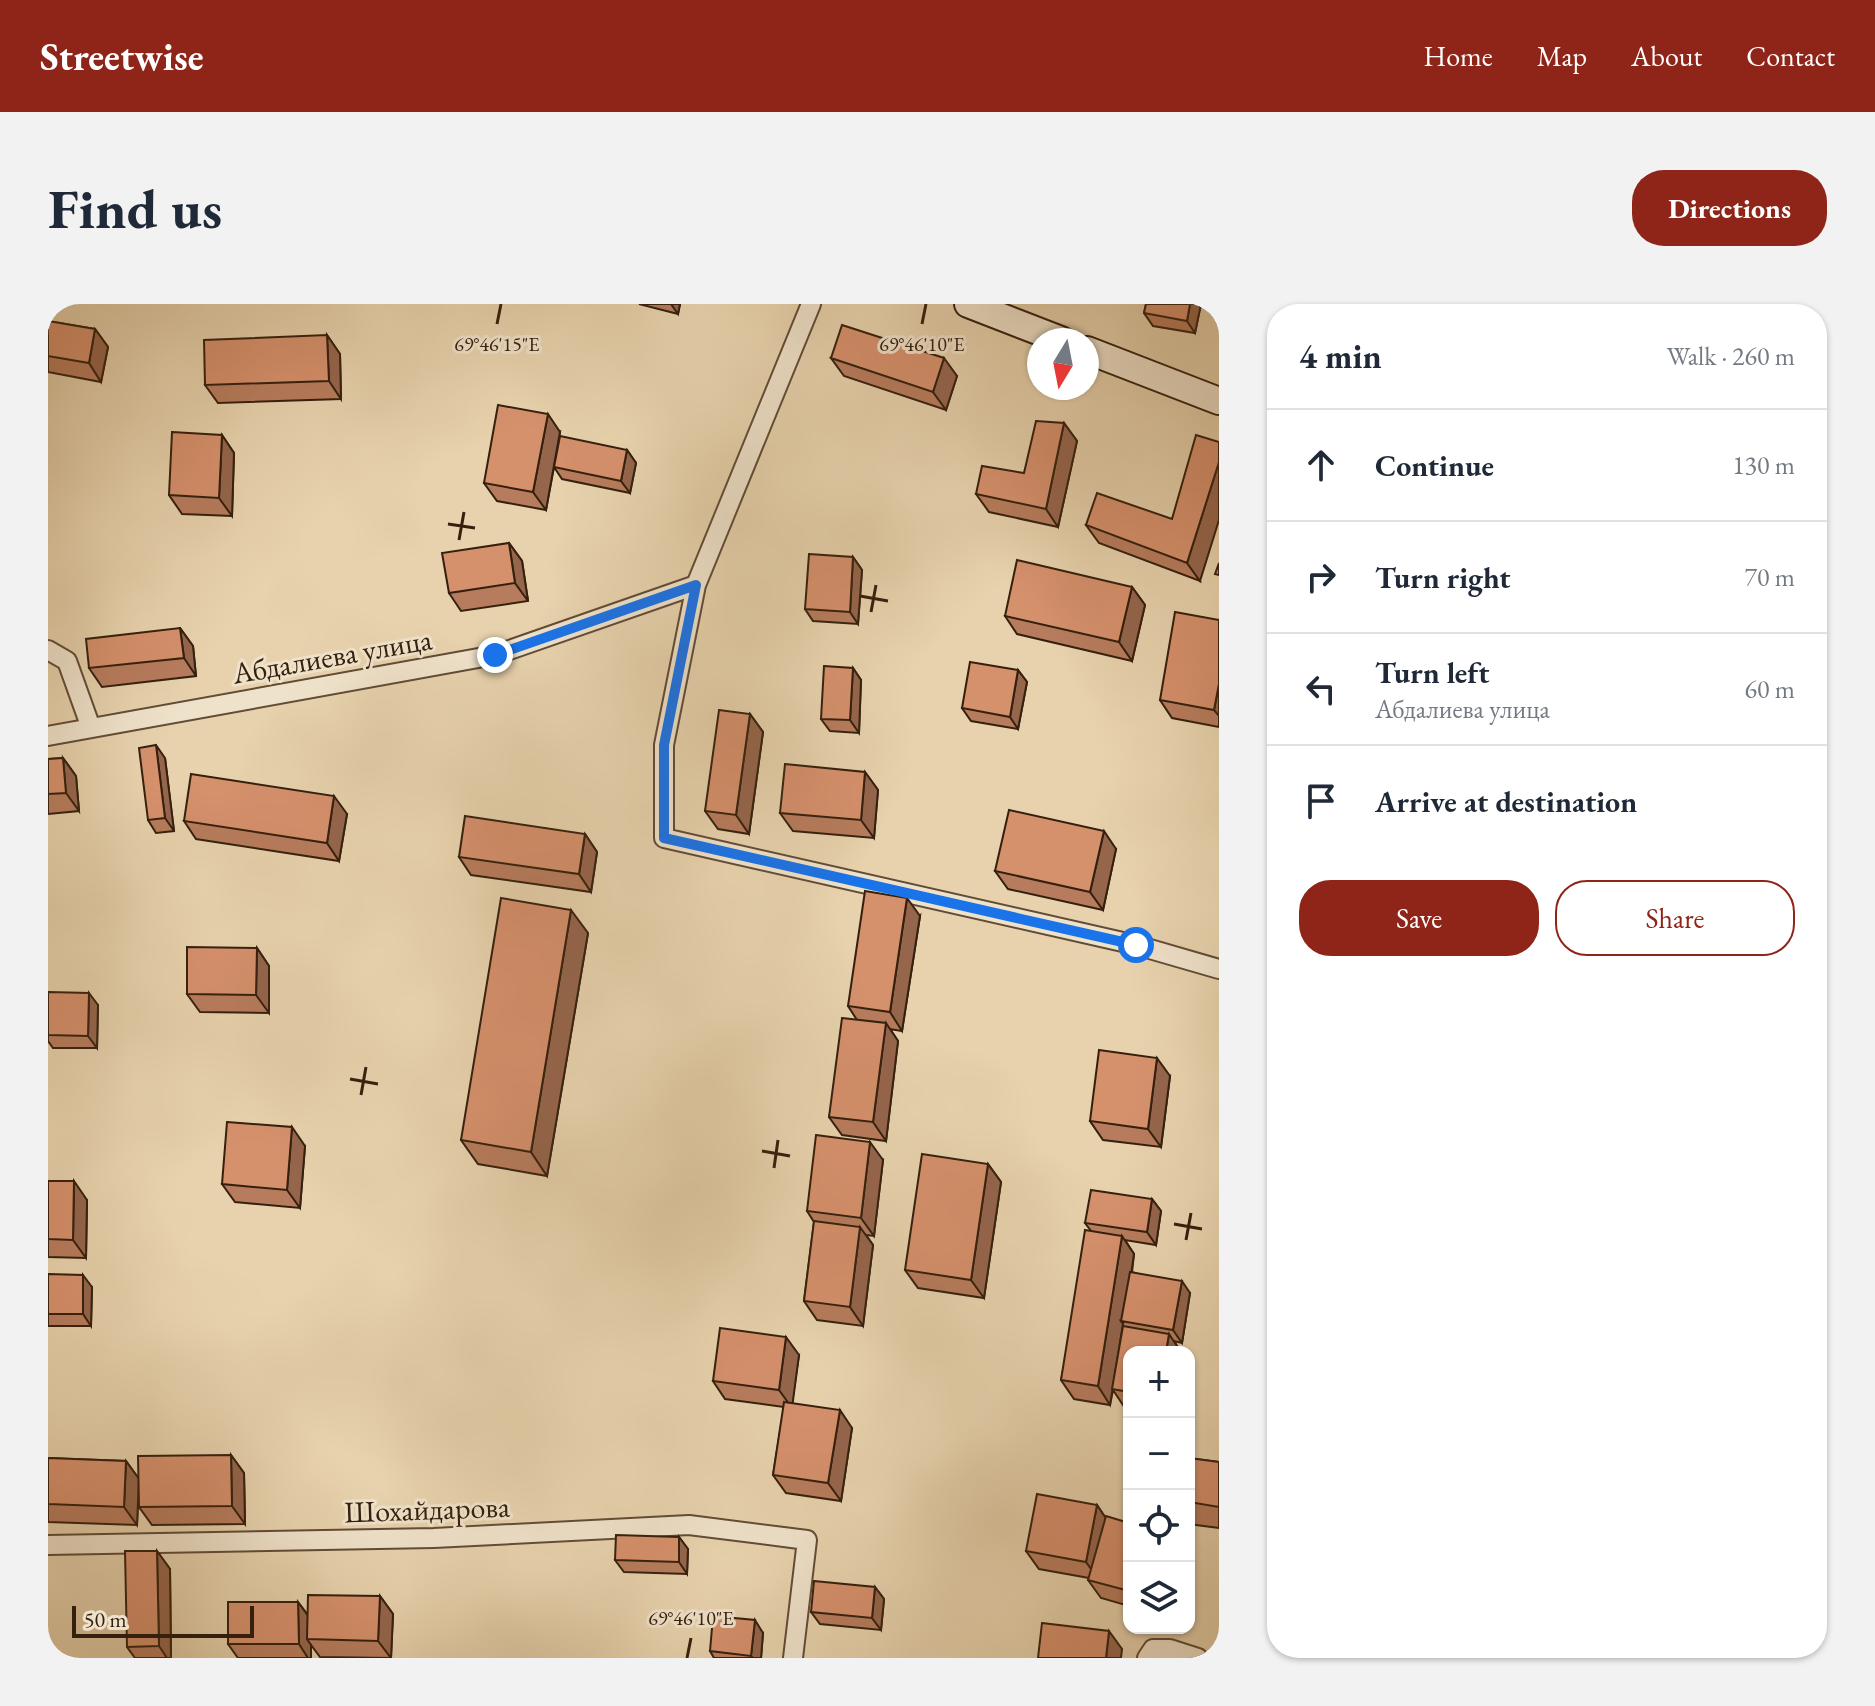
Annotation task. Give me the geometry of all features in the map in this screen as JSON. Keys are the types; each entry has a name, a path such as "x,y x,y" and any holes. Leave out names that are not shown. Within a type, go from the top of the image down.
{"main road":[{"path":"968,304 1030,328"},
{"path":"1099,355 1219,401"}],"street":[{"path":"811,304 696,585 664,745 664,838 1136,945 1219,969"},
{"name":"Абдалиева улица","path":"48,736 495,655 696,585"},
{"path":"48,650 67,661 91,728"},
{"name":"Шохайдарова","path":"48,1545 434,1538 689,1525 807,1540 793,1658"},
{"path":"1147,1658 1153,1649 1170,1649 1198,1658"}],"building":[{"path":"1146,304 1190,304 1187,321 1144,313"},
{"path":"48,321 95,329 89,363 48,356"},
{"path":"842,325 944,358 933,392 831,358"},
{"path":"327,335 329,381 205,385 204,340"},
{"path":"498,405 548,414 533,492 484,483"},
{"path":"1036,421 1064,423 1046,509 976,494 982,466 1024,473"},
{"path":"172,432 222,435 219,498 169,495"},
{"path":"1196,435 1219,442 1219,462 1187,563 1086,525 1097,493 1172,519"},
{"path":"560,436 627,450 621,481 554,467"},
{"path":"509,543 515,583 449,593 442,553"},
{"path":"809,554 853,557 850,612 805,609"},
{"path":"1017,560 1132,587 1119,642 1005,616"},
{"path":"1175,612 1219,620 1219,684 1214,710 1160,700"},
{"path":"180,628 184,658 89,668 86,639"},
{"path":"970,662 1018,670 1010,717 962,708"},
{"path":"824,666 853,668 850,720 821,719"},
{"path":"719,710 750,714 736,815 705,811"},
{"path":"156,745 165,818 148,820 139,748"},
{"path":"63,758 66,793 48,794 48,759"},
{"path":"785,764 865,772 861,820 780,813"},
{"path":"191,774 334,796 327,843 184,821"},
{"path":"1009,810 1104,831 1090,892 995,871"},
{"path":"465,816 585,834 579,874 459,857"},
{"path":"865,891 907,898 890,1012 848,1006"},
{"path":"501,898 571,910 531,1152 461,1140"},
{"path":"187,947 257,948 256,995 187,994"},
{"path":"48,992 89,993 88,1036 48,1035"},
{"path":"842,1018 886,1023 873,1122 829,1117"},
{"path":"1099,1050 1157,1058 1148,1129 1090,1121"},
{"path":"227,1122 292,1127 287,1190 222,1184"},
{"path":"816,1135 870,1142 861,1218 807,1211"},
{"path":"922,1154 988,1164 971,1280 905,1270"},
{"path":"48,1181 74,1181 73,1240 48,1239"},
{"path":"1091,1190 1152,1199 1147,1232 1085,1223"},
{"path":"814,1221 860,1227 850,1307 804,1301"},
{"path":"1085,1230 1122,1236 1098,1386 1061,1380"},
{"path":"1130,1272 1182,1281 1173,1330 1121,1321"},
{"path":"48,1274 83,1275 83,1314 48,1314"},
{"path":"1123,1326 1169,1334 1167,1346 1123,1346 1123,1391 1112,1389"},
{"path":"720,1328 786,1337 779,1390 713,1381"},
{"path":"784,1402 840,1410 828,1483 773,1475"},
{"path":"231,1455 232,1506 139,1507 138,1456"},
{"path":"48,1458 126,1461 124,1507 48,1504"},
{"path":"1195,1459 1219,1462 1219,1507 1195,1503"},
{"path":"1037,1494 1097,1505 1086,1562 1026,1551"},
{"path":"1106,1516 1123,1521 1123,1589 1088,1580"},
{"path":"616,1535 679,1537 679,1562 615,1560"},
{"path":"125,1551 157,1551 159,1646 127,1647"},
{"path":"814,1581 875,1587 872,1618 811,1612"},
{"path":"308,1595 380,1596 378,1641 307,1639"},
{"path":"228,1602 298,1602 299,1644 228,1644"},
{"path":"713,1616 755,1620 751,1656 710,1651"},
{"path":"1042,1623 1109,1631 1106,1658 1038,1658"}],"route":[{"path":"495,655 696,585 664,745 664,838 1136,945"}]}
